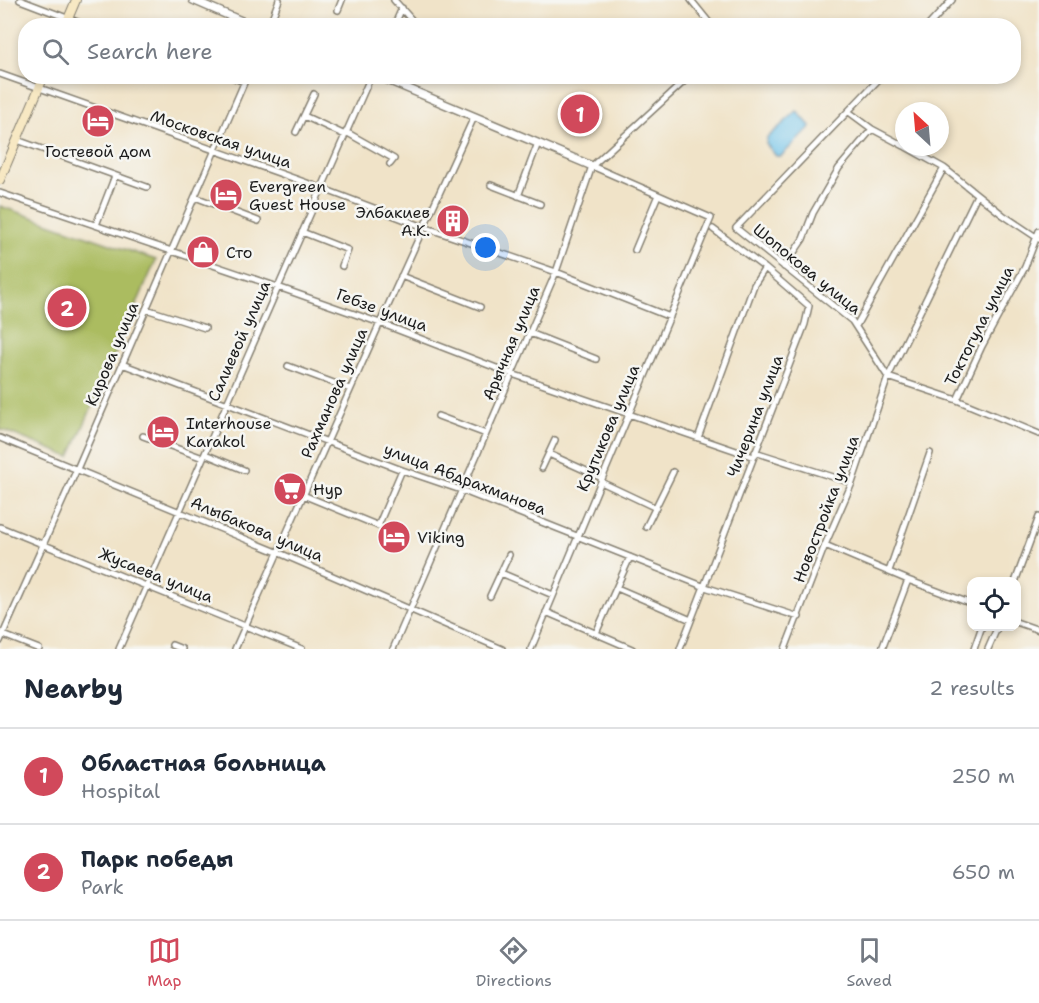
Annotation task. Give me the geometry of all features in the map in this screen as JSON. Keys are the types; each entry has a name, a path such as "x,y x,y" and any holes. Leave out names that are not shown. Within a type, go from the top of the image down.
{"main road":[{"path":"68,18 76,0"},
{"path":"0,180 41,84"}],"street":[{"path":"20,0 58,18"},
{"path":"193,0 235,18"},
{"path":"272,18 279,0"},
{"path":"338,10 342,0"},
{"path":"394,0 410,18"},
{"path":"691,0 706,18"},
{"path":"935,18 952,0"},
{"path":"398,18 402,8"},
{"name":"Московская улица","path":"0,74 18,81"},
{"name":"Московская улица","path":"26,84 556,272 670,317"},
{"name":"Кирова улица","path":"0,641 244,84"},
{"name":"Салиевой улица","path":"119,649 225,403 367,84"},
{"path":"397,84 658,195 635,250"},
{"name":"Арычная улица","path":"393,649 556,272 592,166 681,84"},
{"path":"875,84 849,112 872,129 895,142"},
{"path":"296,132 314,94"},
{"name":"Шопокова улица","path":"849,112 736,228 856,326 888,377"},
{"path":"304,116 346,133 394,159 390,164"},
{"name":"Рахманова улица","path":"235,649 474,117"},
{"path":"784,267 803,239 813,213 839,168 872,129"},
{"path":"17,140 147,187"},
{"path":"518,196 538,143"},
{"path":"922,156 944,168 978,195 1038,236"},
{"path":"856,326 944,168"},
{"path":"96,225 115,176"},
{"path":"491,185 540,204"},
{"name":"Гебзе улица","path":"0,193 278,287 629,415 698,438 852,483"},
{"name":"Крутикова улица","path":"531,649 711,218 658,195"},
{"name":"Новостройка улица","path":"785,649 825,545 852,483 888,377 978,195"},
{"path":"195,197 258,221"},
{"name":"Чичерина улица","path":"680,649 805,324 808,306 765,268 714,229"},
{"path":"302,232 348,250 342,266"},
{"name":"Токтогула улица","path":"957,400 982,346 1025,267 1038,236"},
{"path":"698,438 754,285 765,268"},
{"path":"401,276 480,307"},
{"path":"146,309 205,328"},
{"path":"530,333 596,359"},
{"name":"улица Абдрахманова","path":"122,364 402,470 461,490 705,587 798,617"},
{"path":"288,366 350,389"},
{"path":"888,377 957,400 1039,434"},
{"path":"438,416 486,434"},
{"path":"143,436 244,470"},
{"name":"Алыбакова улица","path":"0,438 278,552 490,647 502,649"},
{"path":"542,468 555,440"},
{"path":"889,571 930,453"},
{"path":"549,454 656,508"},
{"path":"378,526 402,470"},
{"path":"646,527 673,472"},
{"path":"303,495 386,529"},
{"path":"1017,577 1039,517"},
{"name":"Жусаева улица","path":"0,527 302,649"},
{"path":"825,545 967,603"},
{"path":"490,596 509,555"},
{"path":"596,633 630,557"},
{"path":"501,573 553,595"},
{"path":"882,649 908,580"},
{"path":"617,588 691,620"},
{"path":"546,612 632,649"},
{"path":"1021,623 1039,630"},
{"path":"974,649 981,631"},
{"path":"988,649 996,631"},
{"path":"2,634 39,649"},
{"path":"171,645 182,649"}],"green space":[{"path":"0,206 156,260 70,457 0,429"}],"water":[{"path":"797,111 811,127 781,156 776,156 766,144 767,138"}],"place":[{"name":"Областная больница","path":"580,114"},
{"name":"Гостевой дом","path":"98,121"},
{"name":"Evergreen Guest House","path":"226,195"},
{"name":"Элбакиев А.К.","path":"453,221"},
{"name":"Сто","path":"203,252"},
{"name":"Парк победы","path":"67,308"},
{"name":"Interhouse Karakol","path":"163,432"},
{"name":"Нур","path":"290,489"},
{"name":"Viking","path":"394,537"}]}
